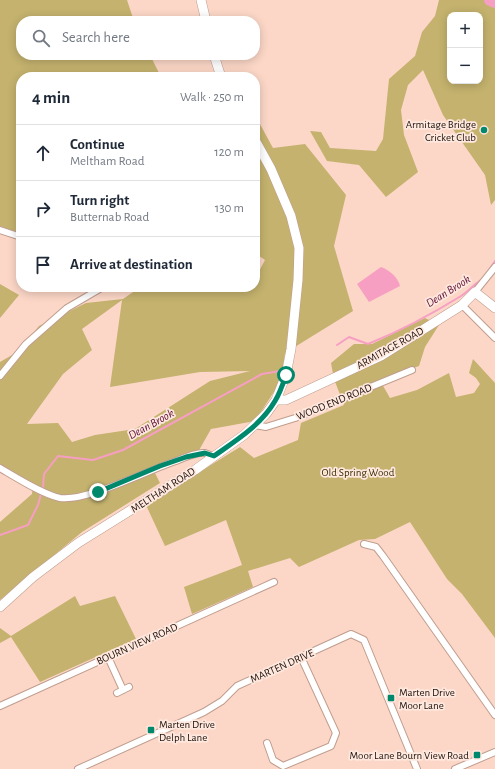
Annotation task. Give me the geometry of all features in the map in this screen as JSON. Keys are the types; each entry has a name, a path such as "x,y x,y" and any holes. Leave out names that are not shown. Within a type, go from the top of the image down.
{"main road":[{"path":"201,0 205,16"},
{"path":"216,60 219,72"},
{"name":"MELTHAM ROAD","path":"0,607 33,577 78,543 214,456 244,435 266,414 276,400 286,375 291,349 298,280 299,248 291,216 271,169 260,149"},
{"path":"475,292 495,308"},
{"name":"ARMITAGE ROAD","path":"276,400 286,400 381,356 462,305 475,292"}],"street":[{"path":"0,230 16,235"},
{"path":"475,292 495,267"},
{"path":"0,376 26,344 67,308 94,292"},
{"path":"462,305 495,338"},
{"name":"WOOD END ROAD","path":"255,425 266,427 295,418 412,370"},
{"path":"0,468 47,493 61,498 74,498 98,492 160,466 186,457 205,453 214,456"},
{"path":"364,544 376,547 383,556 495,715"},
{"name":"BOURN VIEW ROAD","path":"0,706 274,582"},
{"name":"MARTEN DRIVE","path":"78,769 204,712 222,701 237,686 351,634 364,640 417,769"},
{"path":"108,657 123,690"},
{"path":"267,743 273,760 282,766 331,746 336,733 301,657"},
{"path":"455,769 495,752"}],"green space":[{"path":"0,0 127,0 132,16 16,16 16,60 152,60 158,72 16,72 16,232 0,226"},
{"path":"439,0 495,0 495,200 491,205 485,175 443,115 423,70 408,85 401,110 404,135 418,172 386,197 359,165 327,161 310,131 321,132 330,148 376,151 383,139 389,79 415,56 422,32 435,16"},
{"path":"260,124 273,148 305,144 346,195 334,246 353,311 285,353 281,381 255,421 211,429 198,452 152,467 160,483 82,532 0,600 0,522 32,494 33,484 0,464 0,362 19,351 39,326 86,303 123,299 133,292 260,292 260,269 265,260 260,256","holes":["122,300 110,387 200,372 250,371 210,381 135,429 95,435 72,442 58,423 27,424 63,374 92,350 82,329"]},
{"path":"0,284 19,295 0,318"},
{"name":"Old Spring Wood","path":"425,318 439,325 425,347 419,366 388,377 382,384 390,398 417,390 449,373 456,397 474,393 480,384 476,378 469,373 473,359 495,383 495,638 462,594 447,579 410,522 375,539 359,540 299,567 290,558 248,571 253,587 192,614 184,587 242,565 226,520 165,546 146,505 240,447 254,458 298,440 301,423 344,405 334,379 331,363 354,344 372,344"},
{"path":"75,596 80,606 115,596 136,639 40,682 11,637 0,643 0,628 11,636"}],"shaded area":[{"path":"381,267 393,274 400,286 369,302 357,284"}],"waterway":[{"path":"490,0 495,2"},
{"name":"Dean Brook","path":"489,270 495,261"},
{"name":"Dean Brook","path":"337,345 349,337 368,344 392,334 450,303 483,279"},
{"name":"Dean Brook","path":"43,487 44,474 58,456 93,460 123,450 262,374 280,371"},
{"name":"Dean Brook","path":"0,535 28,525 38,505 41,494"}],"place":[{"name":"Armitage Bridge Cricket Club","path":"484,130"},
{"name":"Marten Drive Moor Lane","path":"391,698"},
{"name":"Marten Drive Delph Lane","path":"151,730"},
{"name":"Moor Lane Bourn View Road","path":"477,755"}],"route":[{"path":"98,492 160,466 186,457 205,453 214,456 244,435 266,414 276,400 286,375"}]}
